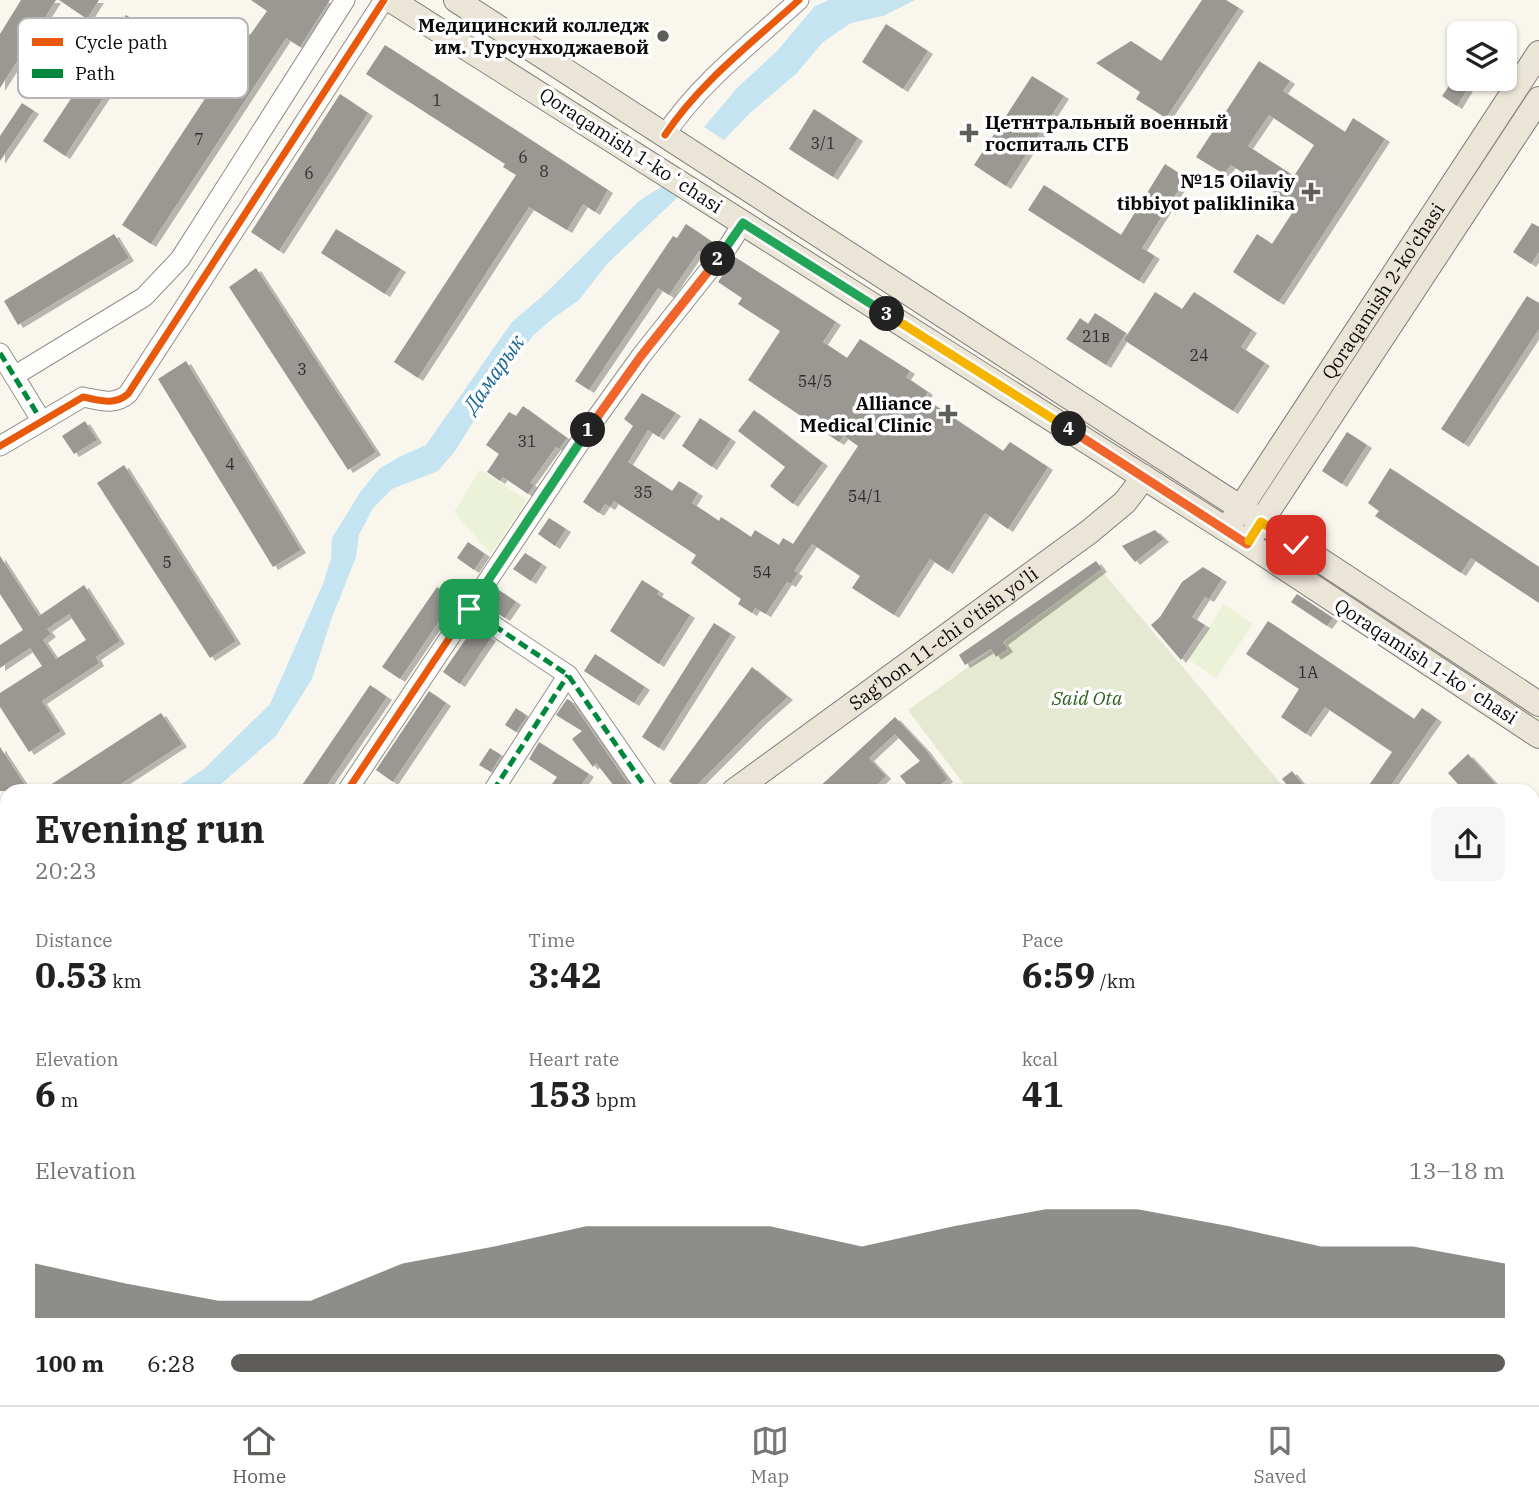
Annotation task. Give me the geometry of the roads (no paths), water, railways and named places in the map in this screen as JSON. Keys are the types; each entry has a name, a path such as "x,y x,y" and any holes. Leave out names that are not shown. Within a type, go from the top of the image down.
{"main road":[{"name":"Qoraqamish 1-koʻchasi","path":"391,0 1144,477 1539,736"},
{"name":"Qoraqamish 1-koʻchasi","path":"456,0 1539,704"},
{"name":"Qoraqamish 2-ko'chasi","path":"1247,544 1498,138 1539,54"},
{"name":"Qoraqamish 2-ko'chasi","path":"1226,530 1498,138 1539,99"},
{"name":"Sag'bon 11-chi o'tish yo'li","path":"744,784 1089,532 1125,502 1144,477"}],"street":[{"path":"14,376 144,297 180,259 345,0"},
{"path":"0,446 83,397 117,401 132,389 384,0"},
{"path":"667,137 674,121 711,81 799,0"},
{"path":"352,784 597,417 743,223"},
{"path":"0,353 41,420"},
{"path":"469,609 568,675 643,784"},
{"path":"498,784 568,675"}],"water":[{"name":"Дамарык","path":"829,0 915,0 883,16 851,23 823,42 796,74 750,113 724,140 678,197 607,264 579,300 534,335 506,370 455,451 438,471 392,489 373,508 359,535 356,557 331,620 312,679 276,736 221,784 182,784 204,769 270,704 323,584 331,558 332,538 361,491 379,469 426,445 512,322 547,292 639,201 661,187 704,127 738,87 777,51 815,6"}],"place":[{"name":"Медицинский колледж им. Турсунходжаевой","path":"663,36"},
{"name":"Цетнтральный военный госпиталь СГБ","path":"969,133"},
{"name":"№15 Oilaviy tibbiyot paliklinika","path":"1311,192"},
{"name":"Alliance Medical Clinic","path":"948,414"}],"park label":[{"name":"Said Ota","path":"1087,698"}]}
